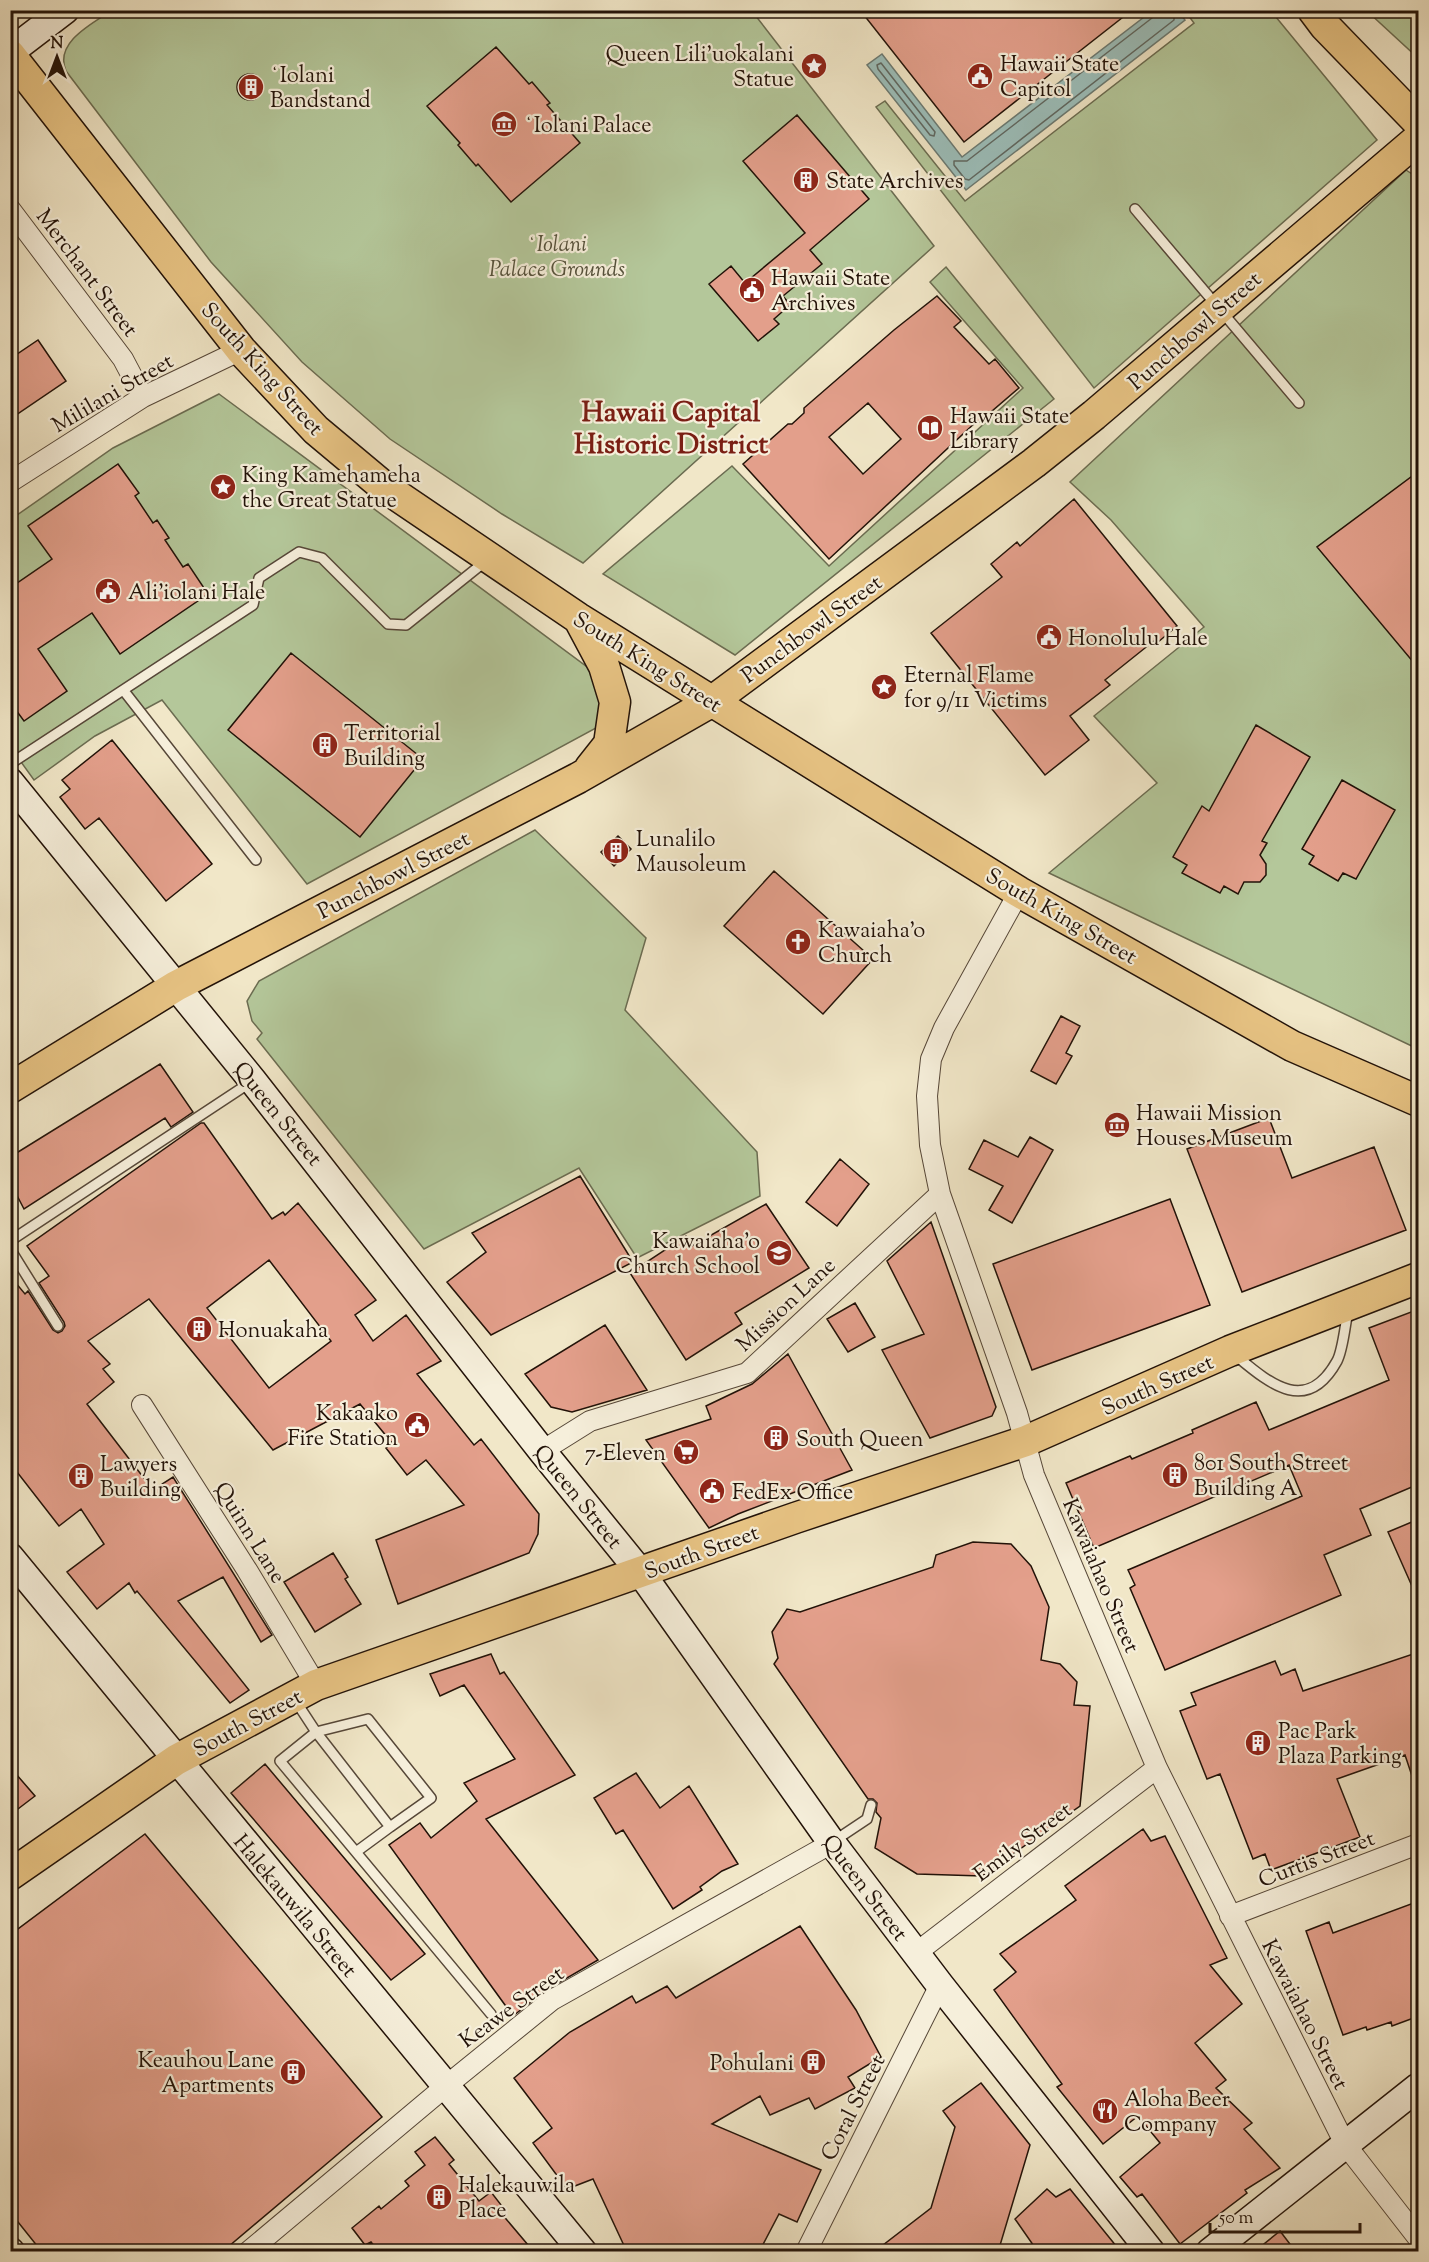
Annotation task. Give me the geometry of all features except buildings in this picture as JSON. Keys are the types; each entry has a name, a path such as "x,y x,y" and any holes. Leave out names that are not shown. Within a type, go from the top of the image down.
{"main road":[{"path":"1313,10 1419,123"},
{"name":"South King Street","path":"10,53 241,350 316,430 383,486 578,618 1019,892 1292,1046 1419,1101"},
{"name":"Punchbowl Street","path":"10,1088 176,986 586,773 711,702 1034,464 1419,139"},
{"path":"578,618 604,666 615,702 609,744 586,773"},
{"path":"1378,1085 1419,1108"},
{"name":"South Street","path":"10,1875 176,1760 304,1691 795,1518 1026,1442 1230,1351 1419,1278"}],"street":[{"path":"10,53 65,10"},
{"name":"Merchant Street","path":"10,209 123,359 143,397"},
{"name":"Mililani Street","path":"10,482 143,397 241,350"},
{"name":"Queen Street","path":"10,782 253,1081 542,1451 642,1573 832,1843 940,1985 1151,2252"},
{"name":"Kawaiahao Street","path":"1019,892 944,1028 932,1059 927,1096 929,1135 939,1194 1026,1442 1034,1475 1156,1768 1345,2144 1419,2238"},
{"name":"Mission Lane","path":"542,1451 590,1420 747,1372 939,1194"},
{"name":"Quinn Lane","path":"142,1405 247,1570 304,1691"},
{"name":"Halekauwila Street","path":"10,1557 583,2252"},
{"name":"Emily Street","path":"916,1953 1156,1768"},
{"name":"Keawe Street","path":"249,2252 552,2000 832,1843"},
{"name":"Curtis Street","path":"1230,1916 1419,1844"},
{"name":"Coral Street","path":"806,2252 940,1985"},
{"path":"1210,2252 1419,2087"}],"lane":[{"path":"1135,209 1299,402"},
{"path":"10,764 253,605 259,578 299,552 322,558 388,624 406,625 489,559"},
{"path":"124,691 256,860"},
{"path":"10,1241 253,1081"},
{"path":"10,1249 58,1326"},
{"path":"1230,1351 1272,1384 1299,1392 1319,1384 1338,1360 1350,1305"},
{"path":"304,1691 316,1732 390,1827"},
{"path":"356,1852 431,1798 368,1719 316,1732 280,1761 491,2014"},
{"path":"832,1843 867,1820 871,1804"}],"green space":[{"name":"ʻIolani Palace Grounds","path":"111,11 752,11 934,246 583,563 502,514 390,439 302,362 211,262 66,71 65,52 76,35"},
{"path":"1185,11 1271,11 1377,140 1094,388 876,107 885,101 965,201 1194,23"},
{"path":"1367,11 1418,11 1418,58"},
{"path":"1406,170 1418,178 1418,1049 1049,873 1157,783 1094,716 1204,627 1111,520 1070,482"},
{"path":"946,267 1054,399 735,655 603,574 732,466 829,566 1023,388 930,282"},
{"path":"219,394 602,678 607,703 596,728 307,884 162,700 95,736 34,780 11,748 10,520 113,448"},
{"path":"535,830 646,938 625,1010 757,1152 760,1196 637,1258 579,1168 424,1249 257,1039 262,1033 252,1021 247,1001 259,981"}],"water":[{"path":"1152,11 1178,11 1185,20 966,190 867,65 882,54 962,157"}],"place":[{"name":"Queen Lili'uokalani Statue","path":"814,66"},
{"name":"Hawaii State Capitol","path":"980,76"},
{"name":"ʻIolani Bandstand","path":"251,87"},
{"name":"ʻIolani Palace","path":"504,124"},
{"name":"State Archives","path":"806,180"},
{"name":"Hawaii State Archives","path":"752,290"},
{"name":"Hawaii State Library","path":"930,428"},
{"name":"King Kamehameha the Great Statue","path":"223,487"},
{"name":"Ali'iolani Hale","path":"108,591"},
{"name":"Honolulu Hale","path":"1049,637"},
{"name":"Eternal Flame for 9/11 Victims","path":"884,687"},
{"name":"Territorial Building","path":"325,745"},
{"name":"Lunalilo Mausoleum","path":"616,851"},
{"name":"Kawaiaha'o Church","path":"798,942"},
{"name":"Hawaii Mission Houses Museum","path":"1117,1125"},
{"name":"Kawaiaha'o Church School","path":"779,1253"},
{"name":"Honuakaha","path":"199,1329"},
{"name":"Kakaako Fire Station","path":"417,1425"},
{"name":"South Queen","path":"776,1438"},
{"name":"7-Eleven","path":"686,1452"},
{"name":"801 South Street Building A","path":"1175,1475"},
{"name":"Lawyers Building","path":"81,1476"},
{"name":"FedEx Office","path":"712,1491"},
{"name":"Pac Park Plaza Parking","path":"1258,1743"},
{"name":"Pohulani","path":"813,2062"},
{"name":"Keauhou Lane Apartments","path":"293,2072"},
{"name":"Aloha Beer Company","path":"1105,2111"},
{"name":"Halekauwila Place","path":"439,2197"}],"district":[{"name":"Hawaii Capital Historic District","path":"671,427"}]}
